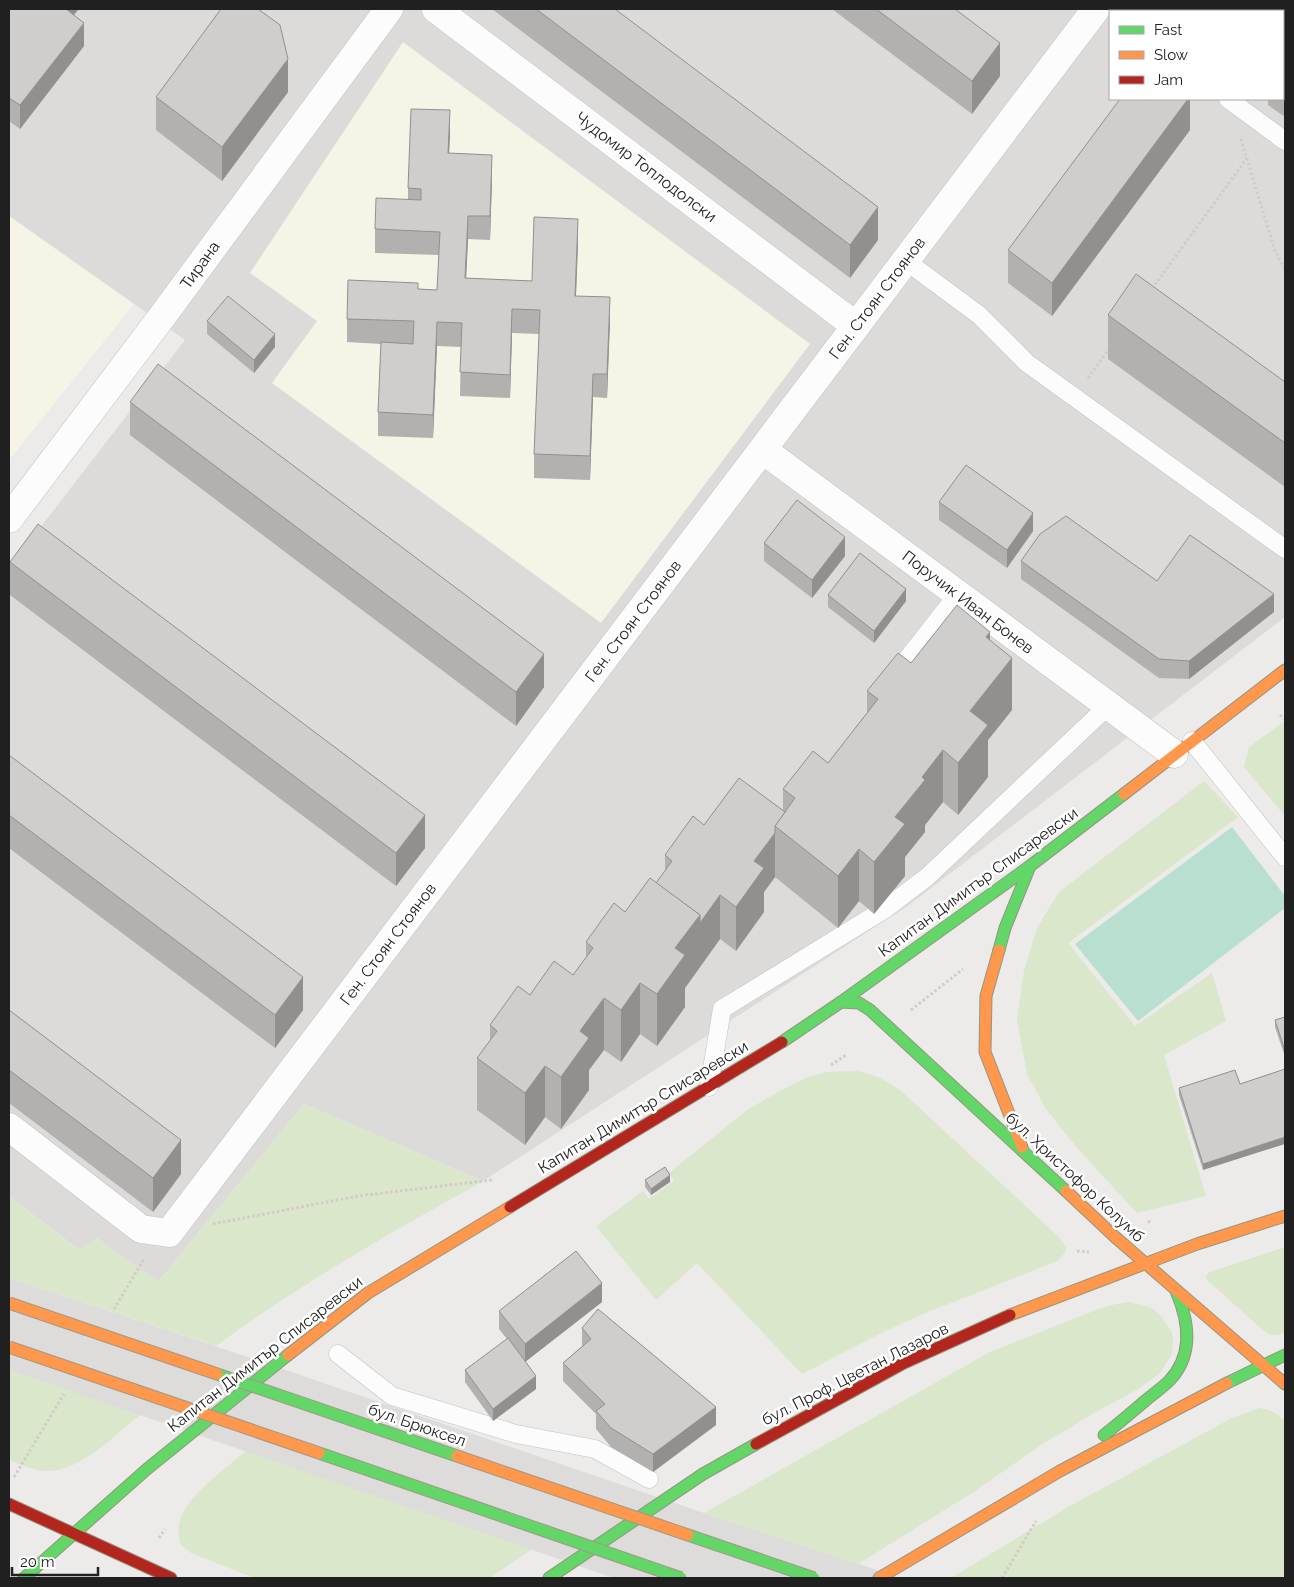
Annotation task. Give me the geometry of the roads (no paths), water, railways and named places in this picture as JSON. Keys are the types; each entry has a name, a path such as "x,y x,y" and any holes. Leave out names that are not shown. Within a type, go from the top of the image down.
{"main road":[{"name":"Капитан Димитър Списаревски","path":"24,1578 147,1469 272,1366 368,1293 709,1087 841,1002 1030,866 1285,670"},
{"path":"1025,1153 985,1052 985,1015 986,996 1005,928 1030,866"},
{"name":"бул. Христофор Колумб","path":"841,1002 859,1003 870,1010 1145,1264 1285,1384"},
{"name":"бул. Проф. Цветан Лазаров","path":"549,1578 703,1474 904,1363 1029,1307 1197,1244 1285,1216"},
{"path":"1060,1471 1172,1378 1181,1365 1186,1350 1188,1334 1183,1306 1175,1289"},
{"name":"бул. Брюксел","path":"9,1302 814,1578"},
{"path":"9,1347 681,1578"},
{"path":"879,1578 1060,1471 1228,1382 1285,1355"},
{"path":"9,1504 171,1578"},
{"path":"560,1578 571,1563"}],"street":[{"name":"Тирана","path":"9,519 158,322 389,9"},
{"name":"Чудомир Топлодолски","path":"436,9 856,326"},
{"name":"Ген. Стоян Стоянов","path":"9,1127 141,1229 169,1233 1096,9"},
{"name":"Поручик Иван Бонев","path":"763,450 1108,706 1183,748"}],"lane":[{"path":"1230,100 1285,141"},
{"path":"906,261 979,315 1027,363 1285,549"},
{"path":"907,659 958,594"},
{"path":"709,1087 722,1009 885,909 926,877 1108,706"},
{"path":"1183,748 1285,857"},
{"path":"338,1354 392,1396 516,1434 595,1448 649,1479"}]}
